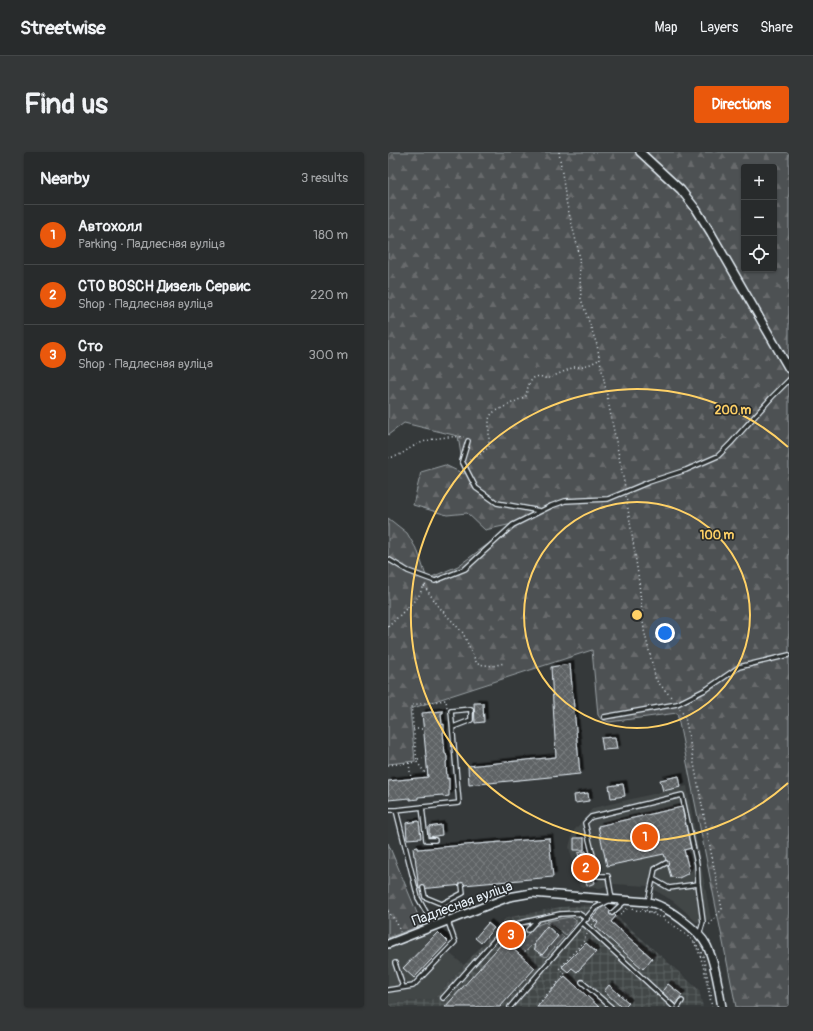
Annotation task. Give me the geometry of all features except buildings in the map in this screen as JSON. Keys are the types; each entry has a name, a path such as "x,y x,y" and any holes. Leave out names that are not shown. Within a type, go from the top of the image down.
{"street":[{"path":"640,152 681,190 696,209 712,233 789,368"},
{"name":"Падлесная вуліца","path":"388,944 523,894 544,894 648,902 663,908 682,919 706,945 711,956 722,1007"}],"lane":[{"path":"388,559 408,572 436,581 465,569 513,525 540,511 565,501 608,498 649,482 686,470 718,456 732,443 772,396 789,380"},
{"path":"468,441 462,461 476,488 497,503 540,511"},
{"path":"604,717 677,704 708,689 739,667 789,655"},
{"path":"388,810 458,803 451,711 470,709 471,720 453,727"},
{"path":"510,1007 595,908 612,899 608,876 598,876 585,823 591,817 682,795 697,864 703,922 699,937"},
{"path":"422,807 426,840 435,840"},
{"path":"396,810 418,898 434,926"},
{"path":"648,902 655,868 666,863"},
{"path":"653,879 669,888 698,884"},
{"path":"442,904 463,893 462,885"},
{"path":"388,990 413,986 455,942 442,904 425,897 423,888"},
{"path":"612,913 626,900"},
{"path":"443,998 507,926 560,914 578,913 586,919"},
{"path":"528,930 539,919"},
{"path":"583,923 674,1007"},
{"path":"395,963 403,987"},
{"path":"582,982 612,1007"},
{"path":"678,1007 682,1001"}],"path":[{"path":"559,152 566,202 579,253 581,299 597,345 626,492 638,574 644,630 656,680 677,704 685,717 722,909 708,926"},
{"path":"462,461 478,456 489,447 489,419 492,413 526,396 529,382 536,377 542,376 547,379 574,367 591,364 600,359"},
{"path":"388,458 398,456 414,446 439,437 464,437 468,441"},
{"path":"388,627 418,597 424,586 436,581"},
{"path":"424,586 439,607 463,633 477,664 493,666 504,663"},
{"path":"428,777 417,762 411,704 446,700 447,714"},
{"path":"413,729 423,728"},
{"path":"417,759 426,758"},
{"path":"388,765 417,762"},
{"path":"409,763 411,779"},
{"path":"612,913 620,914 629,907 662,915 663,919 680,930 693,942 699,952 713,1007"},
{"path":"388,911 397,923 402,939"},
{"path":"536,1007 565,974 558,969 584,940 595,920"}],"shaded area":[{"path":"687,786 711,920 696,922 673,901 648,886 613,884 600,888 580,887 569,847 573,832 593,808"},
{"path":"590,905 598,911 604,905 699,990 703,1007 388,1007 388,1004 434,999 506,918 560,907"},
{"path":"436,929 448,942 443,948 464,965 434,999 388,1004 388,948"}],"green space":[{"path":"388,152 789,152 789,1007 736,1007 677,713 609,722 601,719 598,715 592,650 410,709 415,761 388,764 388,518 407,533 418,552 427,579 458,566 517,523 485,530 467,513 447,515 413,505 421,472 445,465 464,474 458,436 404,423 388,435"},
{"path":"388,843 422,925 388,938"},
{"path":"571,917 576,920 576,923 566,935 547,921"},
{"path":"545,922 564,937 546,957 542,955 558,936 547,926 535,941 535,946 532,945 525,952 519,948 518,945 535,926"}],"place":[{"name":"Автохолл","path":"645,837"},
{"name":"СТО BOSCH Дизель Сервис","path":"586,868"},
{"name":"Сто","path":"511,935"}]}
